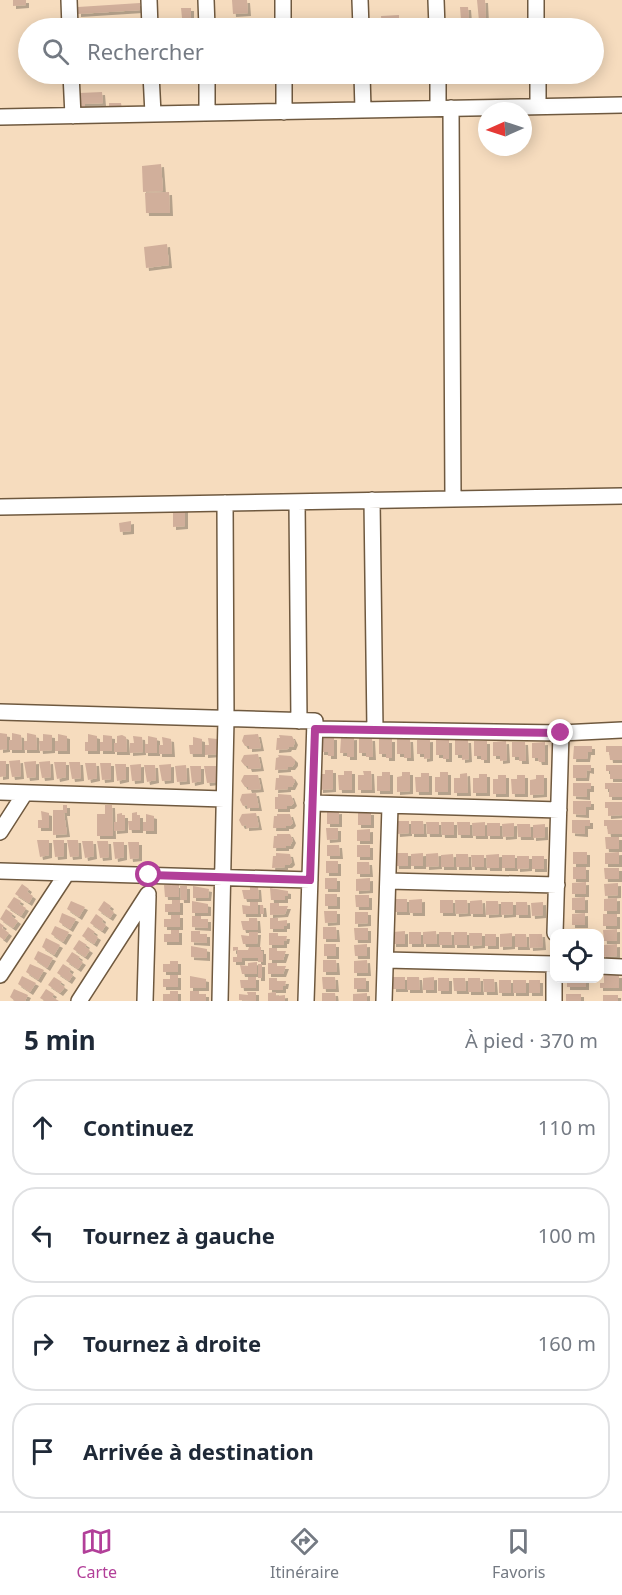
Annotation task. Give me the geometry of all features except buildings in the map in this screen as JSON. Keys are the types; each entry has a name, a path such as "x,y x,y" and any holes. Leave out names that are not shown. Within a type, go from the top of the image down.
{"street":[{"path":"69,0 70,18"},
{"path":"148,0 149,18"},
{"path":"206,0 207,18"},
{"path":"283,0 284,18"},
{"path":"360,0 361,18"},
{"path":"436,0 437,18"},
{"path":"536,0 537,18"},
{"path":"71,84 73,116"},
{"path":"152,84 153,114"},
{"path":"207,84 207,113"},
{"path":"284,84 284,112"},
{"path":"362,84 363,110"},
{"path":"440,84 445,108 453,499"},
{"path":"538,84 538,106"},
{"path":"0,117 622,105"},
{"path":"0,507 622,496"},
{"path":"372,500 375,730"},
{"path":"297,502 299,721"},
{"path":"220,1001 226,719 225,503"},
{"path":"0,712 315,721 306,1001"},
{"path":"315,729 561,733 622,729"},
{"path":"555,929 561,733"},
{"path":"0,792 224,799"},
{"path":"0,832 25,793"},
{"path":"312,803 559,810"},
{"path":"384,1001 390,806"},
{"path":"0,871 310,880"},
{"path":"0,975 67,873"},
{"path":"145,1001 149,875"},
{"path":"388,881 557,885"},
{"path":"79,1001 148,894"},
{"path":"386,960 550,964"},
{"path":"604,966 622,967"},
{"path":"554,1001 555,983"}],"route":[{"path":"149,875 310,880 315,729 561,733"}]}
